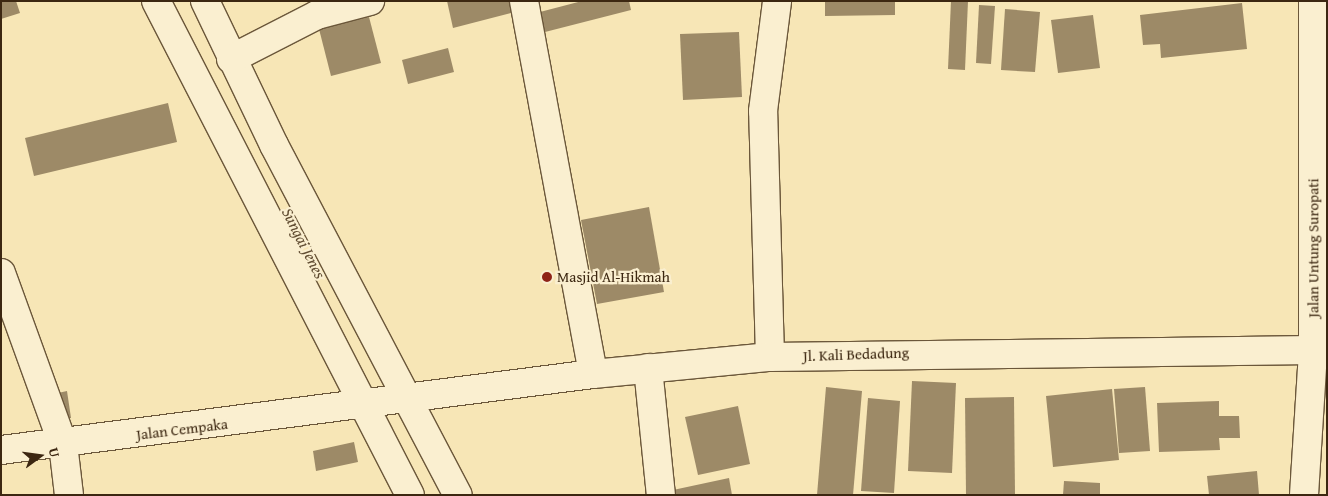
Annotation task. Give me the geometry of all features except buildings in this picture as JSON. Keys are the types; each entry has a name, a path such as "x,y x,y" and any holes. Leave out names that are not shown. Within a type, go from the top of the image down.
{"street":[{"path":"156,1 369,406 410,495"},
{"path":"205,1 231,59 404,401 458,495"},
{"path":"231,59 317,15 370,1"},
{"path":"524,1 593,374"},
{"path":"770,356 763,111 778,1"},
{"name":"Jalan Untung Suropati","path":"1304,495 1313,350 1313,1"},
{"path":"1,273 63,444 69,495"},
{"name":"Jl. Kali Bedadung","path":"404,401 593,374 770,356 1313,350"},
{"path":"648,368 662,495"},
{"name":"Jalan Cempaka","path":"1,450 63,444 404,401"}],"place":[{"name":"Masjid Al-Hikmah","path":"547,277"}],"water label":[{"name":"Sungai Jenes","path":"304,243"}]}
